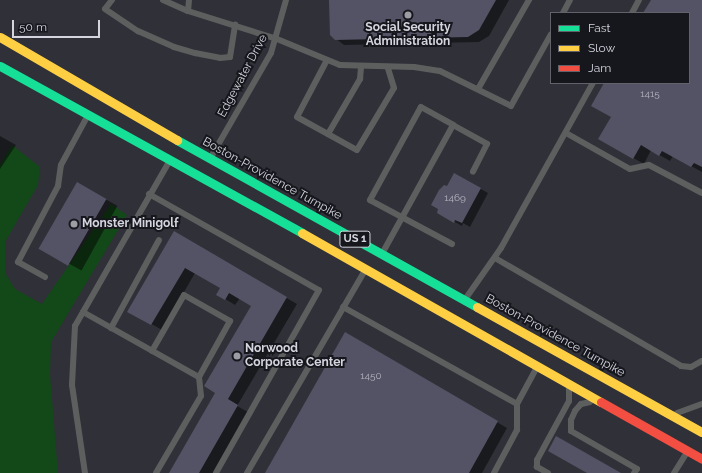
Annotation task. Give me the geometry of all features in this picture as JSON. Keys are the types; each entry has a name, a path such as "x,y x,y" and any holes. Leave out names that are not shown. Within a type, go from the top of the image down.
{"main road":[{"name":"Boston-Providence Turnpike","path":"0,37 210,159 702,432"},
{"name":"US 1","path":"0,66 366,268 702,459"}],"lane":[{"path":"112,0 105,9 138,31 174,47 214,57 230,57 235,24"},
{"path":"163,0 188,11 235,24 277,39 340,66 361,68 414,67 440,71 511,106 550,36"},
{"path":"188,11 189,0"},
{"name":"Edgewater Drive","path":"210,159 277,39 286,0"},
{"path":"478,89 529,0"},
{"path":"564,12 570,0"},
{"path":"633,12 639,0"},
{"path":"327,60 297,117 357,150 394,88 388,68"},
{"path":"328,134 360,79 361,68"},
{"path":"465,300 495,258 592,84"},
{"path":"452,244 370,200 421,107 487,144 473,172"},
{"path":"44,277 18,262 58,186 61,165 88,115"},
{"path":"383,254 453,125"},
{"path":"566,133 630,169 649,165 702,193"},
{"path":"85,473 72,385 75,326 149,194 170,161"},
{"path":"149,194 319,290 216,473"},
{"path":"111,328 159,240"},
{"path":"495,258 681,366 692,367 702,361"},
{"path":"247,473 366,268"},
{"path":"152,351 184,295 230,321 199,377 200,396 156,473"},
{"path":"343,308 517,404"},
{"path":"83,312 199,377"},
{"path":"494,473 517,430 517,404 538,366"},
{"path":"548,473 536,464 540,453 569,399 569,390 564,380"},
{"path":"603,402 587,402 578,406 571,420 570,430 576,436 637,469 634,473"},
{"path":"671,414 702,404"},
{"path":"674,473 687,451"}],"green space":[{"path":"12,145 40,167 38,185 5,242 5,273 15,289 42,304 111,204 127,215 51,342 50,375 58,473 0,473 0,165"}],"building":[{"name":"Social Security Administration","path":"329,0 496,0 479,30 468,37 335,40 330,35"},
{"path":"651,0 702,0 702,167 694,163 691,167 662,151 659,156 641,145 633,159 598,139 611,117 591,106 603,84 690,84 690,12 644,12"},
{"path":"454,173 481,188 462,223 455,220 454,223 437,213 438,209 431,205 439,190 444,185 447,186"},
{"name":"Monster Minigolf","path":"77,182 106,199 68,266 39,249"},
{"name":"Norwood Corporate Center","path":"174,231 287,297 228,399 238,405 199,473 169,473 215,393 204,386 251,306 229,293 225,300 216,295 220,288 185,268 151,325 127,312"},
{"path":"345,332 498,421 469,473 265,473"},
{"path":"556,436 621,473 587,473 548,451"}],"traffic: fast":[{"path":"0,66 302,233"},
{"path":"177,140 477,307"}],"traffic: slow":[{"path":"0,37 177,140"},
{"path":"302,233 601,402"},
{"path":"477,307 702,432"}],"traffic: jam":[{"path":"601,402 702,459"}],"place":[{"name":"Social Security Administration","path":"408,15"},
{"name":"Monster Minigolf","path":"74,224"},
{"name":"Norwood Corporate Center","path":"237,356"}]}
